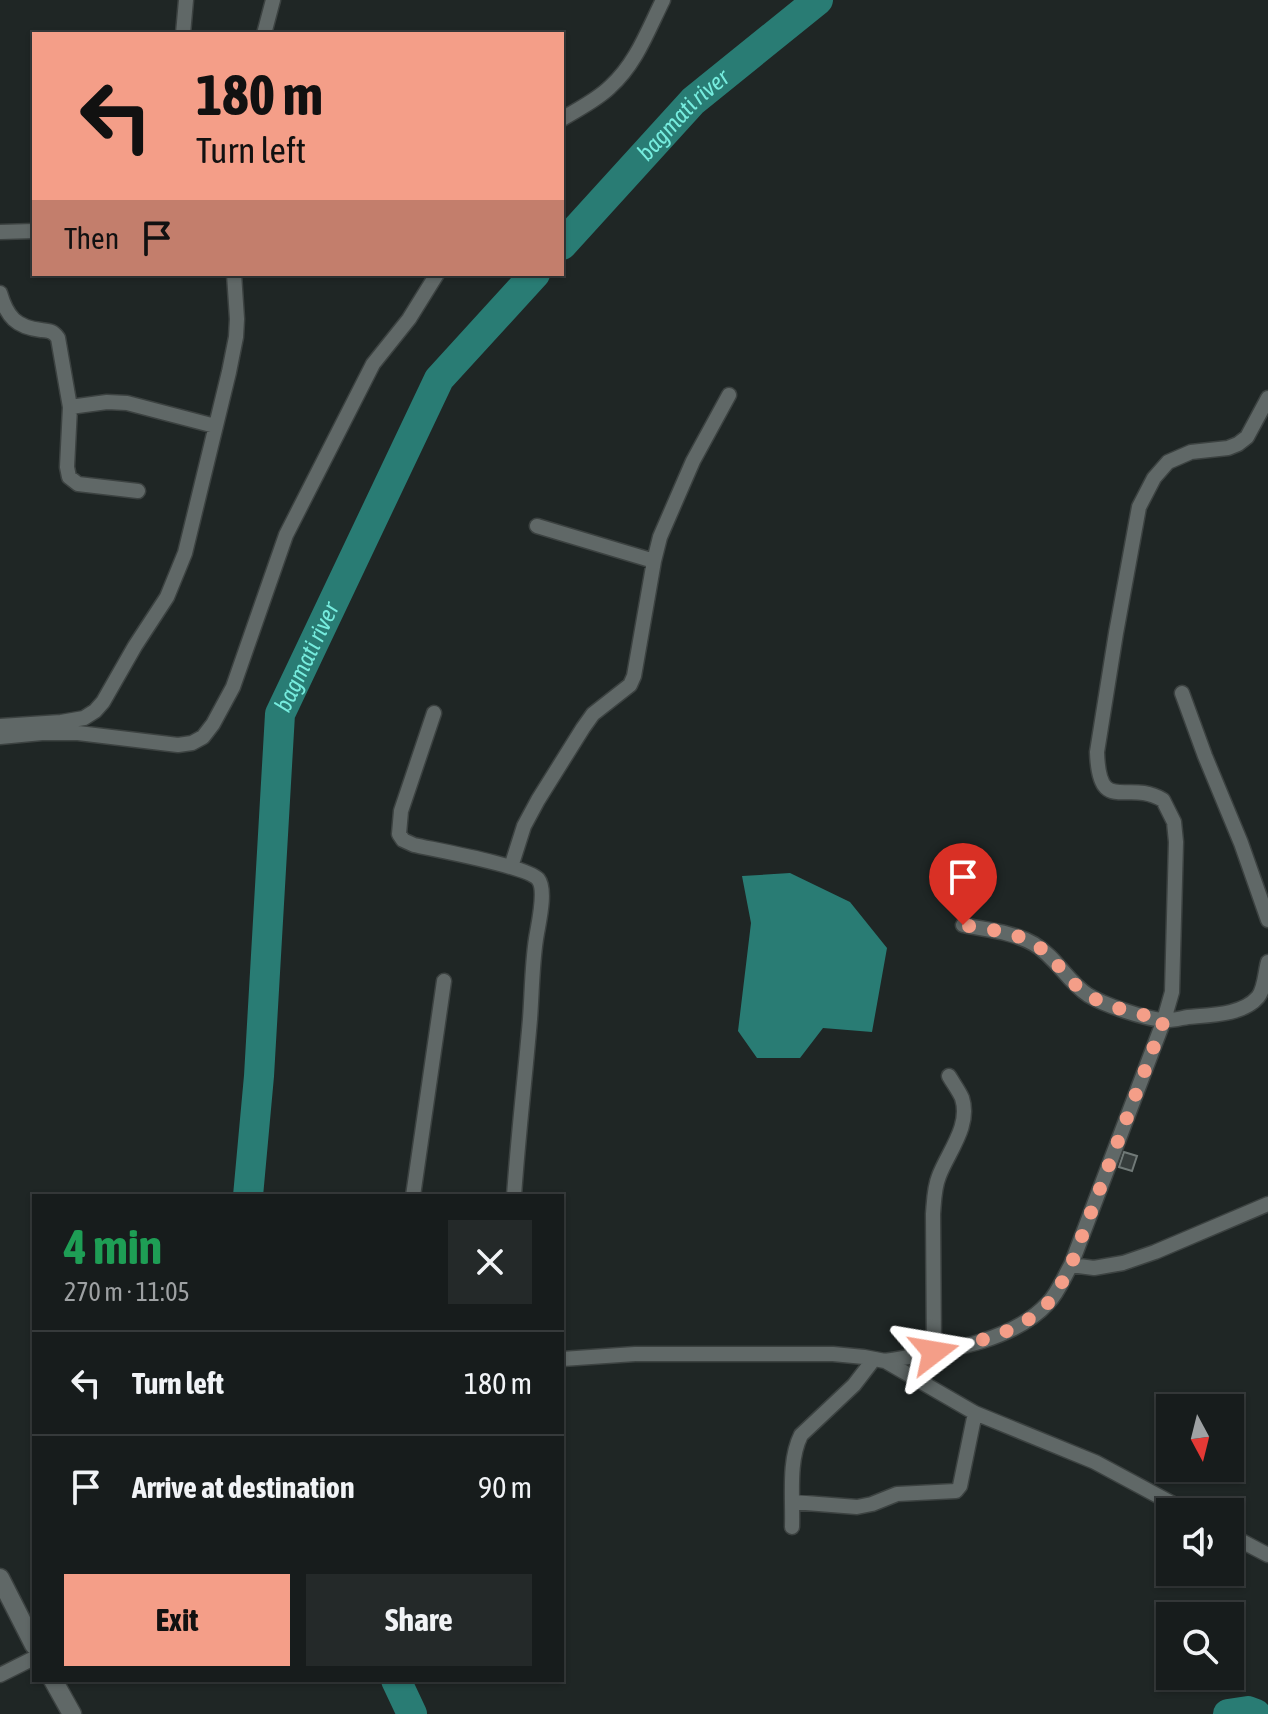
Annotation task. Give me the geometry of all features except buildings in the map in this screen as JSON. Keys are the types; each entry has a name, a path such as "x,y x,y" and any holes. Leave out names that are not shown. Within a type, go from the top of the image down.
{"street":[{"path":"183,32 186,0"},
{"path":"265,32 273,0"},
{"path":"564,118 608,90 623,74 636,55 663,0"},
{"path":"0,232 32,231"},
{"path":"0,726 61,722 84,718 95,711 167,597 185,553 236,337 234,276"},
{"path":"0,737 78,733 178,745 203,737 233,687 292,522 373,364 409,319 436,276"},
{"path":"0,293 10,315 17,322 25,327 48,330 58,338 70,407 69,477 78,484 138,491"},
{"path":"511,867 524,826 583,728 600,708 630,685 660,537 693,461 729,395"},
{"path":"564,1359 673,1353 833,1354 880,1360 934,1352 987,1339 1023,1324 1049,1302 1071,1265 1172,992 1174,822 1163,800 1149,794 1110,790 1103,786 1098,771 1097,752 1139,507 1154,478 1168,462 1191,452 1228,448 1247,437 1268,398"},
{"path":"70,407 127,403 215,426"},
{"path":"537,526 654,561"},
{"path":"1182,693 1268,920"},
{"path":"434,713 401,811 399,834 403,840 414,845 511,867 536,877 542,892 534,949 514,1194"},
{"path":"963,925 1025,939 1045,951 1075,985 1098,1001 1164,1020 1231,1012 1245,1007 1264,993 1268,962"},
{"path":"413,1194 444,981"},
{"path":"934,1352 934,1195 938,1178 963,1120 962,1098 949,1076"},
{"path":"1071,1265 1094,1268 1123,1263 1268,1204"},
{"path":"880,1360 975,1413 1095,1462 1162,1498"},
{"path":"792,1527 794,1457 801,1435 880,1360"},
{"path":"793,1502 857,1507 897,1494 956,1491 960,1486 975,1413"},
{"path":"1244,1542 1268,1555"},
{"path":"0,1578 32,1641"},
{"path":"0,1675 32,1659"},
{"path":"54,1682 72,1714"}],"water":[{"path":"790,873 850,902 887,948 872,1032 823,1028 800,1058 757,1058 738,1031 751,923 742,876"}],"waterway":[{"name":"bagmati river","path":"564,243 693,101 818,0"},
{"name":"bagmati river","path":"248,1194 259,1076 280,714 439,379 533,276"},
{"name":"bagmati river","path":"397,1682 412,1714"},
{"name":"bagmati river","path":"1228,1714 1248,1711 1256,1714"}],"route":[{"path":"934,1352 987,1339 1023,1324 1049,1302 1071,1265 1164,1020 1098,1001 1075,985 1045,951 1025,939 963,925"}]}
